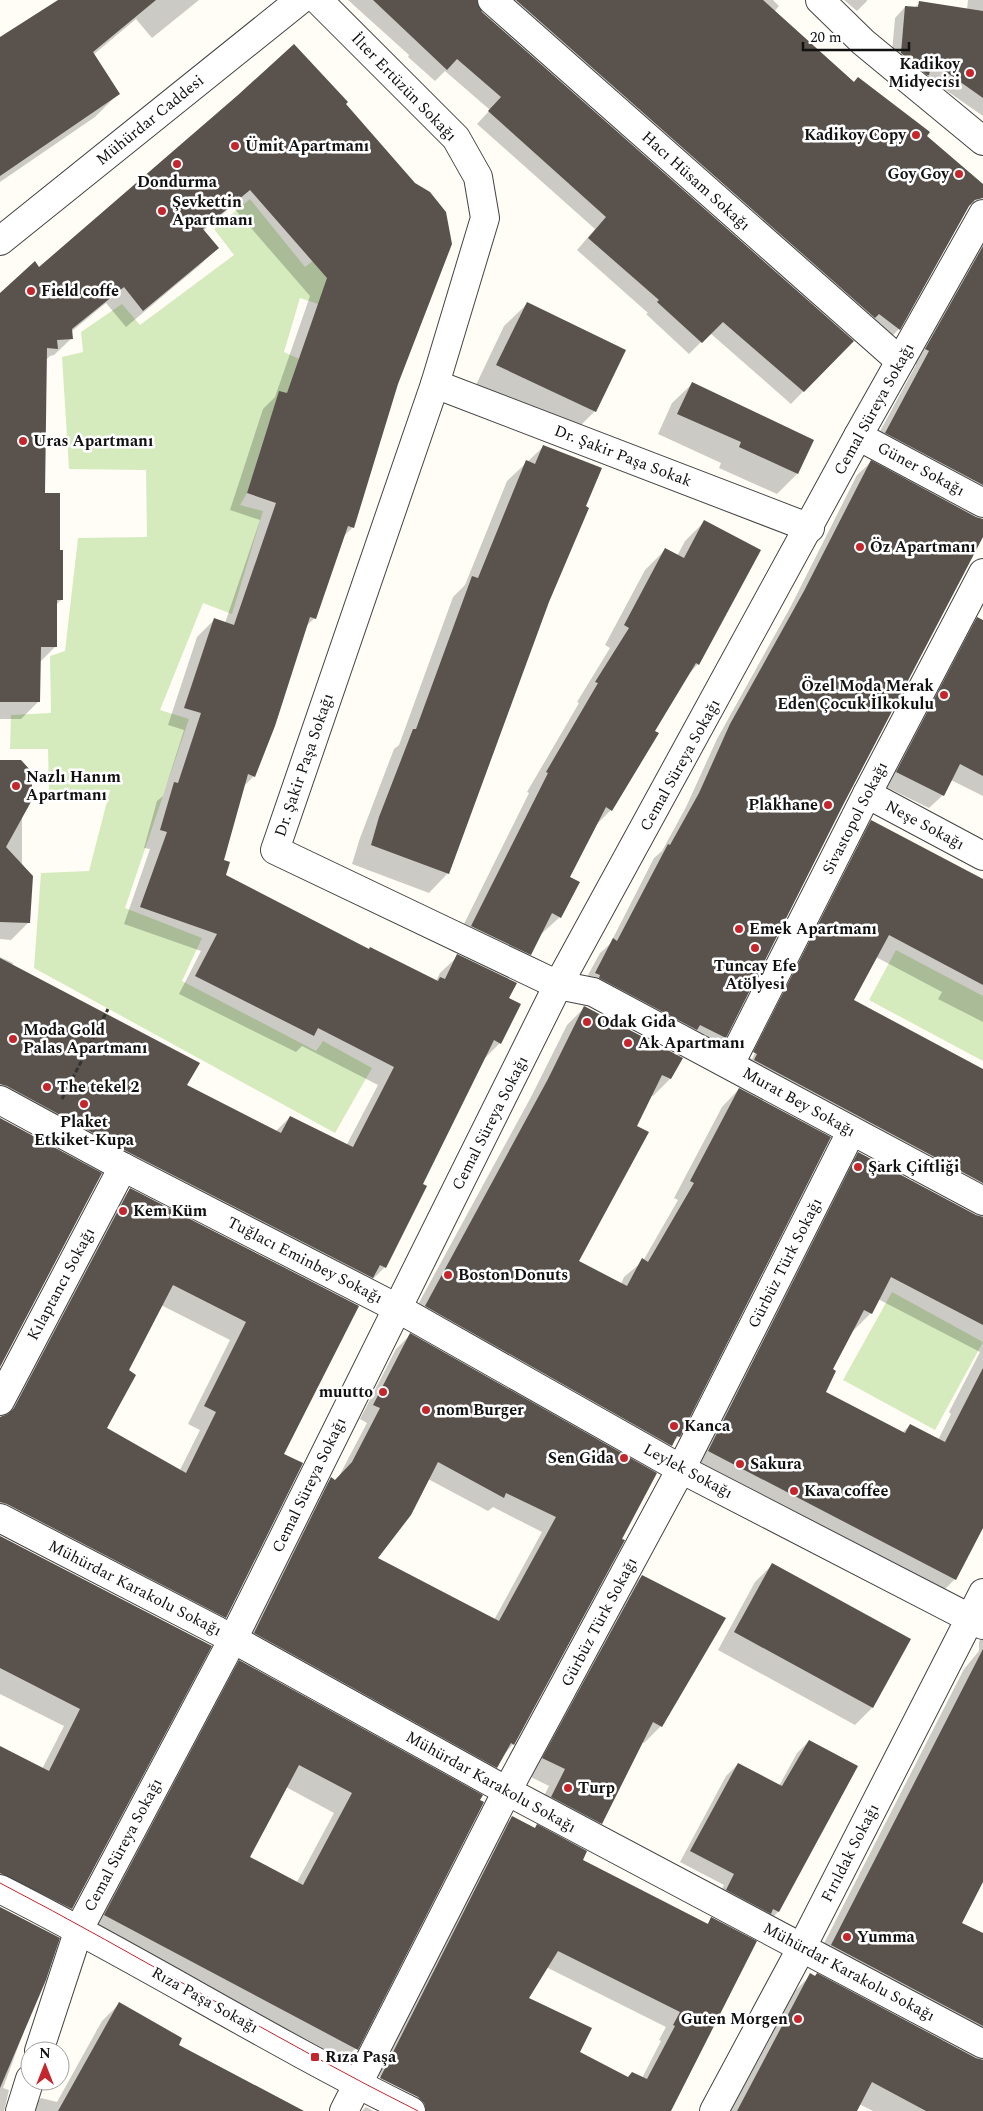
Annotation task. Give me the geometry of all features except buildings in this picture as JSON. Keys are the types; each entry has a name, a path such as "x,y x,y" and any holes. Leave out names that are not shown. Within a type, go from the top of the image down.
{"street":[{"name":"Mühürdar Caddesi","path":"0,241 300,0"},
{"name":"İlter Ertüzün Sokağı","path":"318,0 456,138 478,177 485,218 435,384"},
{"name":"Hacı Hüsam Sokağı","path":"492,0 900,361"},
{"path":"820,0 863,42 983,142"},
{"name":"Cemal Süreya Sokağı","path":"42,2041 79,1929 233,1639 558,985 810,528 858,436 983,214"},
{"name":"Dr. Şakir Paşa Sokak","path":"435,384 810,528"},
{"name":"Dr. Şakir Paşa Sokağı","path":"435,384 275,850 558,985"},
{"name":"Güner Sokağı","path":"858,436 983,503"},
{"name":"Sivastopol Sokağı","path":"730,1064 867,794 983,573"},
{"name":"Neşe Sokağı","path":"867,794 983,856"},
{"name":"Murat Bey Sokağı","path":"558,985 594,992 730,1064 851,1132 983,1201"},
{"name":"Tuğlacı Eminbey Sokağı","path":"0,1100 123,1167 397,1308"},
{"name":"Gürbüz Türk Sokağı","path":"344,2111 507,1791 682,1469 851,1132"},
{"name":"Kılaptancı Sokağı","path":"0,1401 123,1167"},
{"name":"Leylek Sokağı","path":"397,1308 682,1469 976,1621"},
{"name":"Mühürdar Karakolu Sokağı","path":"0,1518 233,1639 507,1791 983,2044"},
{"name":"Fırıldak Sokağı","path":"714,2111 976,1621 983,1593"},
{"name":"Rıza Paşa Sokağı","path":"0,1889 79,1929 357,2085 411,2111"},
{"path":"20,2111 26,2091"}],"path":[{"path":"48,1126 108,1009"}],"green space":[{"path":"250,199 305,267 339,241 327,307 300,298 284,352 308,363 269,422 247,493 240,505 263,511 232,614 203,603 160,710 189,719 125,908 202,938 182,981 316,1051 323,1041 372,1068 335,1133 34,968 41,873 89,871 110,790 49,790 48,749 10,749 11,715 51,713 50,656 65,651 78,538 147,537 146,470 69,469 62,357 83,352 81,332 122,304 140,325 234,255 214,229"},
{"path":"896,950 983,996 983,1061 869,1000"},
{"path":"892,1292 983,1342 935,1430 843,1380"}],"tram line":[{"path":"0,1883 105,1939 313,2056 418,2111"}],"place":[{"name":"Kadikoy Midyecisi","path":"970,73"},
{"name":"Kadikoy Copy","path":"916,135"},
{"name":"Ümit Apartmanı","path":"235,146"},
{"name":"Dondurma","path":"177,164"},
{"name":"Goy Goy","path":"959,174"},
{"name":"Şevkettin Apartmanı","path":"162,211"},
{"name":"Field coffe","path":"31,291"},
{"name":"Uras Apartmanı","path":"23,441"},
{"name":"Öz Apartmanı","path":"860,547"},
{"name":"Özel Moda Merak Eden Çocuk İlkokulu","path":"944,695"},
{"name":"Nazlı Hanım Apartmanı","path":"16,786"},
{"name":"Plakhane","path":"828,805"},
{"name":"Emek Apartmanı","path":"739,929"},
{"name":"Tuncay Efe Atölyesi","path":"755,948"},
{"name":"Odak Gida","path":"587,1022"},
{"name":"Moda Gold Palas Apartmanı","path":"13,1039"},
{"name":"Ak Apartmanı","path":"628,1043"},
{"name":"The tekel 2","path":"47,1087"},
{"name":"Plaket Etkiket-Kupa","path":"84,1104"},
{"name":"Şark Çiftliği","path":"858,1167"},
{"name":"Kem Küm","path":"123,1211"},
{"name":"Boston Donuts","path":"448,1275"},
{"name":"muutto","path":"383,1392"},
{"name":"nom Burger","path":"426,1410"},
{"name":"Kanca","path":"674,1426"},
{"name":"Sen Gida","path":"624,1458"},
{"name":"Sakura","path":"740,1464"},
{"name":"Kava coffee","path":"794,1491"},
{"name":"Turp","path":"568,1788"},
{"name":"Yumma","path":"847,1937"},
{"name":"Guten Morgen","path":"798,2019"},
{"name":"Rıza Paşa","path":"315,2057"}]}
